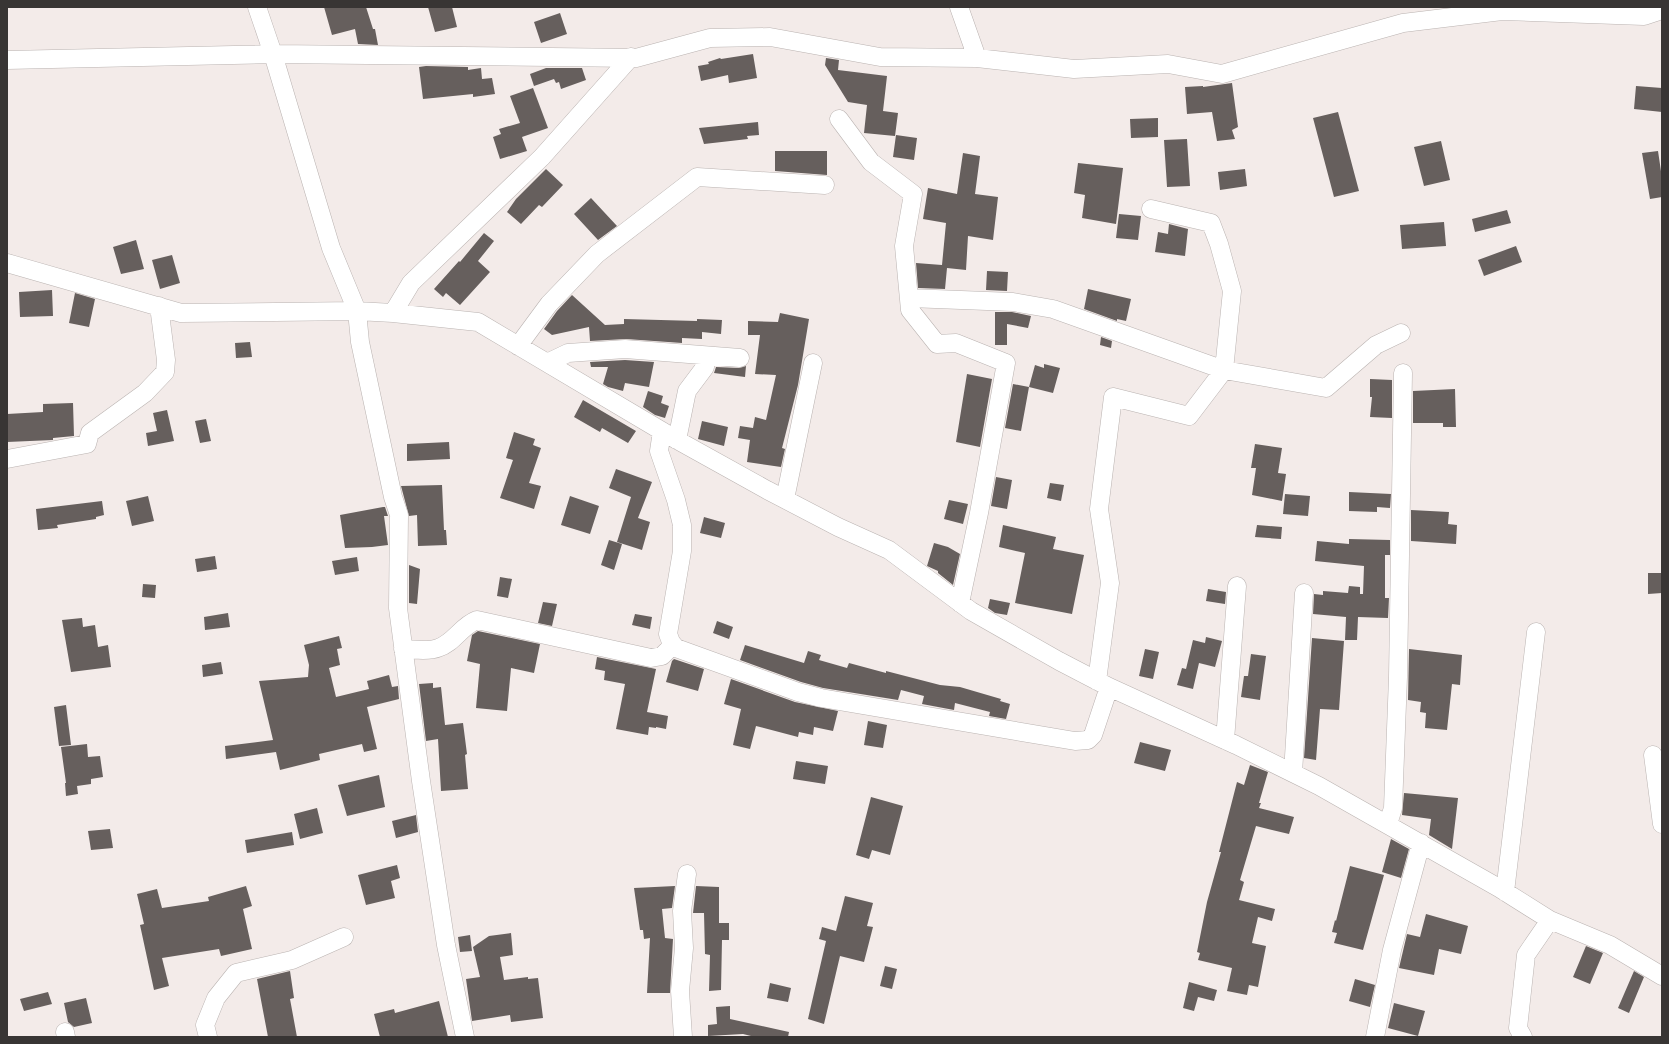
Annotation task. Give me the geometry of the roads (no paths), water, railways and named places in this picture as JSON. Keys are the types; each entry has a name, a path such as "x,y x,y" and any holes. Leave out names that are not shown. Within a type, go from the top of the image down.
{"street":[{"path":"257,7 273,54 331,248 357,311 362,350 393,497 399,515 398,608 403,649 421,781 444,929 465,1037"},
{"path":"959,7 977,58"},
{"path":"7,60 273,54 636,58 710,38 770,37 880,57 977,58 1074,69 1168,64 1222,74 1403,23 1502,11 1644,16 1662,10"},
{"path":"393,313 411,283 542,157 631,57"},
{"path":"840,119 871,162 913,194 904,246 910,310 937,344 956,343 1006,362 979,513 960,603"},
{"path":"518,346 549,304 597,254 697,177 825,185"},
{"path":"706,356 705,367 686,391 669,436 659,445 661,458 676,500 682,525 682,551 668,634 673,645 680,650 798,692 821,698 1082,742 1088,740 1094,735 1103,684 1110,583 1100,509 1113,397 1189,416 1224,370 1232,291 1219,244 1211,223 1151,209"},
{"path":"7,263 181,313 357,311 393,313 478,322 669,436 838,527 889,550 978,615 1103,684 1293,773 1388,824 1550,920 1610,945 1662,975"},
{"path":"909,298 1013,302 1053,309 1224,370 1326,388 1376,345 1401,333"},
{"path":"7,460 87,444 90,433 145,393 165,372 166,360 159,306"},
{"path":"547,363 568,353 625,349 740,358"},
{"path":"784,499 813,363"},
{"path":"1388,824 1393,808 1398,677 1403,373"},
{"path":"1225,740 1237,586"},
{"path":"1293,773 1304,593"},
{"path":"403,649 436,649 445,645 466,626 477,620 651,658 662,656 673,645"},
{"path":"1505,892 1536,632"},
{"path":"1653,755 1662,824"},
{"path":"1375,1037 1392,950 1421,843"},
{"path":"683,1037 680,991 684,948 682,911 687,874"},
{"path":"1523,1037 1518,1028 1526,955 1550,920"},
{"path":"208,1037 205,1024 216,998 236,973 292,960 344,937"}]}
